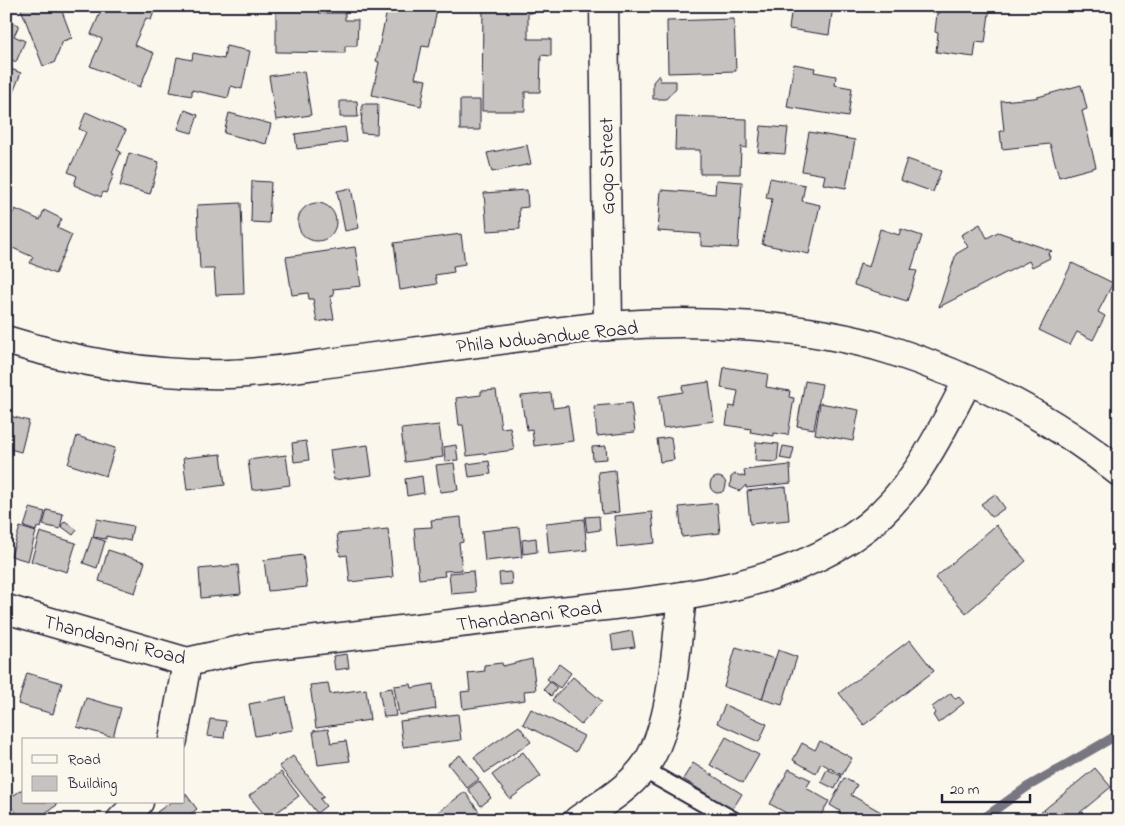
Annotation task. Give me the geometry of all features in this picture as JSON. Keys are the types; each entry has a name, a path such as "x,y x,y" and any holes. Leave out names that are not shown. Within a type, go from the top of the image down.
{"street":[{"name":"Goqo Street","path":"604,6 608,326"},
{"name":"Phila Ndwandwe Road","path":"6,340 107,365 167,371 228,374 294,368 608,326 723,325 825,336 889,350 968,380 1047,422 1098,455 1119,472"},
{"name":"Thandanani Road","path":"6,609 187,662 250,648 682,596 755,580 794,567 827,552 854,536 906,488 930,453 968,380"},
{"path":"578,820 625,787 643,769 657,743 666,716 682,596"},
{"path":"173,738 187,662"},
{"path":"121,820 137,804"}],"lane":[{"path":"643,769 733,820"}],"building":[{"path":"20,6 60,6 72,38 63,41 54,63 43,66"},
{"path":"103,6 156,6 151,20 146,18 134,45 154,53 140,87 90,66 102,39 91,34"},
{"path":"276,6 319,6 319,13 345,13 345,20 358,20 357,46 345,46 345,53 276,52"},
{"path":"388,6 438,6 429,47 422,46 415,78 426,80 421,106 372,95 379,62 376,61"},
{"path":"483,6 532,6 532,13 528,13 528,39 551,39 551,56 541,55 540,92 525,92 525,111 482,111"},
{"path":"792,6 833,6 829,35 789,29"},
{"path":"941,6 990,6 985,43 976,42 974,57 936,52 938,33 935,32 937,13 940,13"},
{"path":"6,8 13,11 9,21 19,25 14,36 25,41 16,62 6,57"},
{"path":"734,19 736,71 668,73 667,21"},
{"path":"226,46 250,51 242,89 231,86 228,98 192,90 192,96 170,92 177,57 192,60 193,53 224,59"},
{"path":"794,64 815,68 814,72 836,76 835,85 852,88 848,117 787,107"},
{"path":"6,67 21,73 12,95 6,92"},
{"path":"304,71 311,115 276,120 269,76"},
{"path":"659,75 660,81 676,81 676,88 666,99 653,99 653,82"},
{"path":"1081,85 1087,109 1082,111 1096,167 1059,177 1050,144 1002,149 1000,131 1004,131 1001,101 1034,98"},
{"path":"460,100 480,100 480,130 460,130"},
{"path":"340,101 357,101 358,117 340,117"},
{"path":"362,104 378,104 377,134 361,133"},
{"path":"185,110 198,115 192,133 178,129"},
{"path":"86,112 126,130 117,150 121,152 112,173 114,174 106,193 103,192 101,197 74,185 77,176 68,172 86,132 79,129"},
{"path":"229,113 271,124 266,144 224,133"},
{"path":"676,117 747,119 747,148 741,147 740,174 700,174 700,150 675,150"},
{"path":"761,126 788,128 785,154 758,152"},
{"path":"345,127 347,142 297,149 295,134"},
{"path":"809,132 855,140 846,188 823,184 825,175 802,171"},
{"path":"527,145 531,164 492,172 487,153"},
{"path":"129,153 159,162 150,194 120,186"},
{"path":"907,159 941,171 933,192 900,180"},
{"path":"770,178 805,185 802,201 820,205 809,254 762,244 772,199 766,198"},
{"path":"716,180 742,182 738,248 701,246 701,234 658,231 661,190 715,194"},
{"path":"252,181 271,182 269,223 251,222"},
{"path":"351,188 359,228 345,231 337,191"},
{"path":"527,190 528,207 519,208 520,229 487,231 484,193"},
{"path":"241,203 244,294 216,295 214,269 200,269 197,205"},
{"path":"317,203 330,209 336,222 330,235 317,241 304,235 298,222 304,209"},
{"path":"15,209 40,220 44,210 62,219 57,228 72,235 55,274 30,263 33,257 6,245 6,228"},
{"path":"980,224 987,238 998,232 1052,251 1048,253 1050,258 1032,267 1029,261 939,307 956,254 968,247 961,235"},
{"path":"880,229 899,235 901,229 922,236 911,270 917,271 907,301 854,285 860,264 869,267"},
{"path":"461,234 465,264 453,266 454,272 435,275 437,284 400,290 394,243"},
{"path":"355,247 361,286 333,289 334,296 330,296 334,319 317,322 313,299 309,299 308,293 292,295 286,257"},
{"path":"1072,263 1113,283 1098,312 1105,316 1093,340 1077,332 1070,345 1039,330"},
{"path":"724,367 768,374 766,387 790,391 789,397 794,398 788,435 774,433 774,436 750,432 751,429 726,425 729,406 735,407 738,391 721,388"},
{"path":"805,381 822,384 814,429 797,426"},
{"path":"709,382 714,421 663,428 659,396 683,392 682,386"},
{"path":"496,390 501,428 510,427 514,450 467,456 463,425 459,425 456,398 481,395 481,391"},
{"path":"551,393 553,408 568,406 573,441 534,446 532,429 527,430 521,396"},
{"path":"631,403 635,432 597,436 594,406"},
{"path":"820,403 859,410 853,441 815,434"},
{"path":"6,415 29,421 21,452 6,448"},
{"path":"439,425 443,457 405,462 401,429"},
{"path":"77,436 115,448 106,476 68,464"},
{"path":"671,437 674,460 660,462 657,439"},
{"path":"306,441 309,460 294,462 292,443"},
{"path":"756,442 779,444 777,462 755,461"},
{"path":"368,445 372,475 334,480 330,450"},
{"path":"456,445 458,460 445,461 444,447"},
{"path":"606,446 607,459 593,460 592,447"},
{"path":"783,446 794,448 791,460 780,458"},
{"path":"221,454 225,485 187,490 183,458"},
{"path":"286,455 290,485 252,490 248,460"},
{"path":"489,461 491,474 469,477 467,464"},
{"path":"454,463 458,490 440,492 436,465"},
{"path":"790,465 791,483 746,488 746,485 740,491 730,487 731,477 735,474 745,477 744,470"},
{"path":"615,470 619,512 602,514 598,472"},
{"path":"422,476 424,493 407,496 405,479"},
{"path":"715,477 721,477 726,482 724,491 715,493 710,488 710,482"},
{"path":"786,487 789,520 750,524 747,491"},
{"path":"995,494 1005,508 992,517 981,504"},
{"path":"717,503 720,533 682,537 679,507"},
{"path":"30,508 45,512 41,528 37,527 36,531 24,527"},
{"path":"47,510 63,514 60,529 43,525"},
{"path":"652,512 655,543 617,547 614,516"},
{"path":"599,516 600,530 587,532 585,517"},
{"path":"461,517 463,542 459,543 462,570 444,571 445,576 419,579 414,528 432,527 431,520"},
{"path":"97,519 133,526 130,541 106,536 106,539 93,537"},
{"path":"584,519 587,550 549,554 546,523"},
{"path":"65,521 77,530 73,535 61,526"},
{"path":"996,525 1026,561 966,613 935,578"},
{"path":"20,527 36,532 28,561 11,556"},
{"path":"519,527 522,557 485,561 482,531"},
{"path":"388,529 393,577 350,582 347,555 340,556 337,534"},
{"path":"40,532 76,543 67,572 31,561"},
{"path":"92,537 105,541 97,568 83,563"},
{"path":"536,538 537,552 523,554 522,540"},
{"path":"108,550 145,562 135,593 99,581"},
{"path":"303,555 307,587 268,591 264,560"},
{"path":"238,565 241,594 201,598 199,569"},
{"path":"473,571 475,592 451,594 449,573"},
{"path":"511,572 512,584 500,585 499,573"},
{"path":"632,631 635,647 613,650 611,635"},
{"path":"910,640 934,671 864,725 839,693"},
{"path":"736,647 775,659 762,699 724,687"},
{"path":"778,650 797,657 782,705 762,699"},
{"path":"347,654 349,668 335,670 333,656"},
{"path":"532,659 536,690 524,691 525,700 463,709 461,692 470,691 468,673 485,671 484,665 502,663 503,666"},
{"path":"559,664 571,673 560,688 547,679"},
{"path":"27,673 62,683 53,714 18,704"},
{"path":"573,677 602,701 581,725 552,700"},
{"path":"550,682 557,688 551,696 544,689"},
{"path":"328,683 330,694 366,689 370,720 316,728 310,685"},
{"path":"411,684 412,688 433,684 436,709 399,715 394,686"},
{"path":"392,688 396,716 384,717 379,690"},
{"path":"951,693 955,699 959,697 964,703 938,723 933,715 936,713 932,707"},
{"path":"286,697 293,730 255,736 249,704"},
{"path":"86,698 121,708 113,737 77,727"},
{"path":"725,705 767,724 759,742 717,723"},
{"path":"531,709 584,736 576,752 523,724"},
{"path":"458,714 461,740 403,747 400,721"},
{"path":"210,719 226,721 224,738 207,736"},
{"path":"519,726 531,742 485,773 474,757"},
{"path":"328,729 331,743 346,741 350,761 318,765 313,731"},
{"path":"726,737 759,755 743,783 710,765"},
{"path":"820,741 852,758 842,775 821,763 816,773 793,760 802,743 815,750"},
{"path":"523,752 541,776 510,799 492,775"},
{"path":"460,755 479,779 467,788 448,764"},
{"path":"293,756 324,797 320,799 326,806 317,813 279,766"},
{"path":"693,763 742,794 732,810 683,779"},
{"path":"1095,768 1111,787 1071,820 1043,820 1039,814"},
{"path":"789,769 811,780 806,788 829,801 818,820 799,820 770,804"},
{"path":"827,769 841,776 835,789 821,782"},
{"path":"281,772 299,796 268,819 249,796"},
{"path":"844,778 857,785 851,795 895,820 835,820 840,811 830,805"},
{"path":"479,781 491,798 481,806 468,789"},
{"path":"22,789 22,804 57,805 35,820 21,820 7,800"},
{"path":"465,792 485,820 437,820 434,815"},
{"path":"185,793 197,809 183,820 162,820 157,812 168,804 185,804"},
{"path":"1111,812 1118,820 1102,820"}],"waterway":[{"path":"981,820 1027,787 1119,734"}]}
